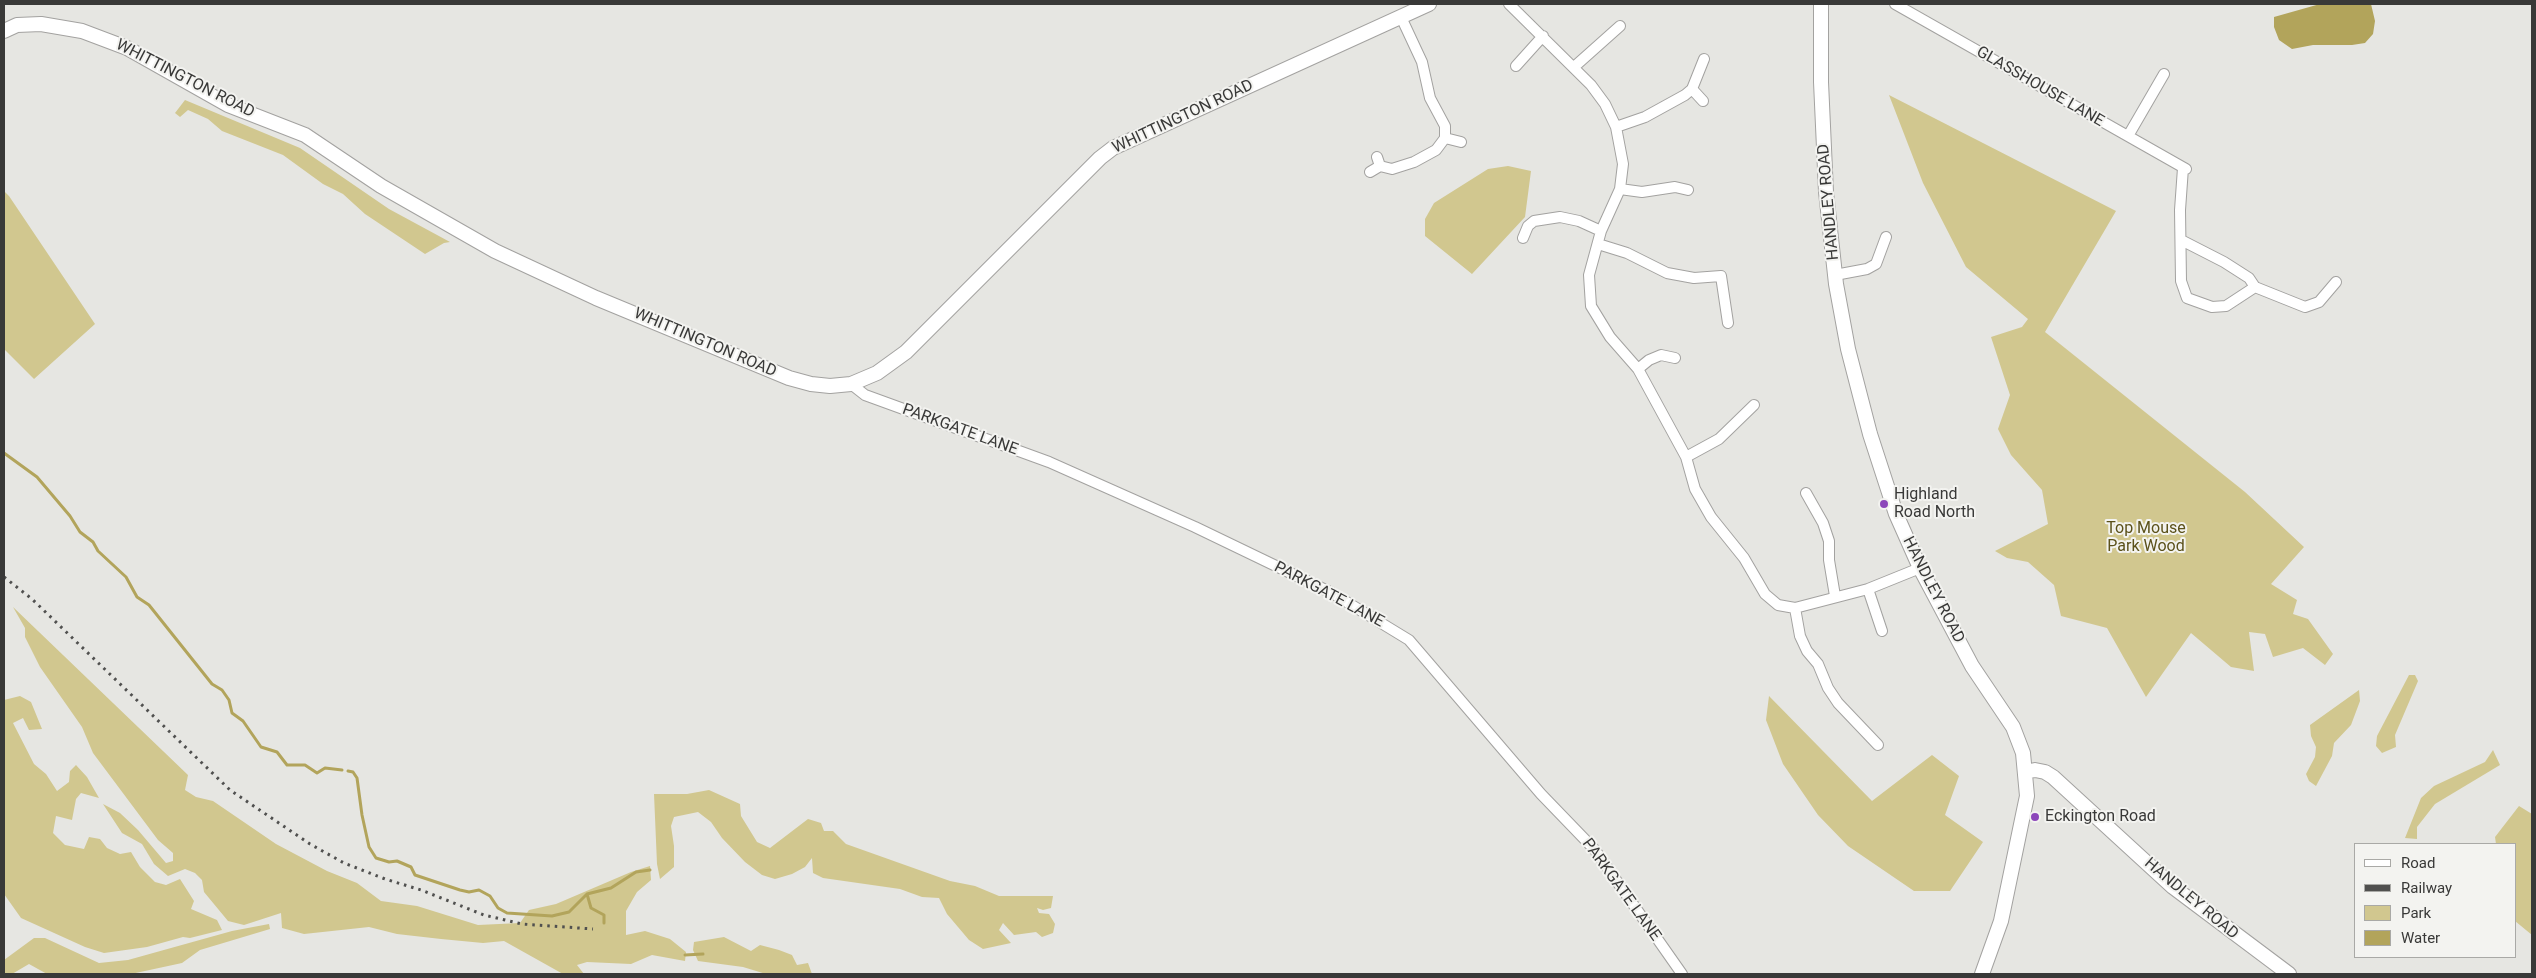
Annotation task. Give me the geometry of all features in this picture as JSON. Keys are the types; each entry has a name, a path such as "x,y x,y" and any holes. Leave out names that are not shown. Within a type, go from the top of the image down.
{"street":[{"name":"WHITTINGTON ROAD","path":"4,31 16,25 42,24 82,31 127,48 228,105 305,135 381,186 512,259 596,298 789,378 811,384 851,384 884,368 906,352 1025,231 1113,148 1429,4"},
{"name":"HANDLEY ROAD","path":"1821,4 1821,82 1826,192 1835,276 1848,348 1870,434 1896,514 1920,568 1972,666 2013,727 2024,753 2025,772 2035,770 2045,772 2054,777 2173,887 2252,949 2289,974"},
{"name":"GLASSHOUSE LANE","path":"1895,4 2184,168 2180,210 2181,240"},
{"path":"1514,6 1592,85 1605,104 1616,127 1623,164 1620,189 1601,231 1589,275 1591,306 1610,337 1638,369 1686,457 1695,489 1711,517 1744,558 1765,594 1778,605 1795,608 1835,596 1868,589 1920,568"},
{"path":"1370,172 1378,162 1392,169 1414,162 1436,150 1445,138 1445,126 1430,98 1422,62 1400,17"},
{"path":"1574,67 1620,26"},
{"path":"1516,66 1543,36"},
{"path":"1616,127 1645,117 1685,95 1692,89 1704,59"},
{"path":"2128,136 2164,74"},
{"path":"1692,89 1703,100"},
{"path":"1445,138 1461,142"},
{"path":"1620,189 1642,192 1675,187 1688,190"},
{"path":"1523,238 1528,226 1534,221 1560,217 1579,221 1601,231"},
{"path":"1835,276 1868,269 1876,264 1886,237"},
{"path":"2255,287 2226,306 2212,308 2187,298 2181,281 2181,240 2224,262 2249,278 2255,287 2305,307 2320,302 2336,282"},
{"path":"1598,244 1628,253 1667,273 1694,278 1721,276 1728,323"},
{"path":"1638,369 1649,360 1661,355 1675,358"},
{"name":"PARKGATE LANE","path":"851,384 865,395 1049,462 1195,527 1332,593 1409,640 1541,794 1596,850 1682,974"},
{"path":"1686,457 1719,439 1754,405"},
{"path":"1806,493 1824,523 1830,541 1829,560 1835,596"},
{"path":"1868,589 1882,631"},
{"path":"1795,608 1800,636 1807,651 1818,664 1828,688 1838,703 1878,745"},
{"path":"1982,974 2001,921 2027,796 2025,772"}],"green space":[{"name":"Top Mouse Park Wood","path":"1889,95 2116,211 2045,332 2245,492 2304,547 2271,584 2297,600 2293,614 2308,619 2333,654 2325,665 2303,648 2273,657 2265,634 2249,632 2254,671 2231,667 2191,633 2146,697 2107,628 2061,616 2054,585 2028,562 2007,558 1995,551 2048,524 2042,490 2011,455 1998,429 2010,395 1991,337 2022,327 2028,319 1966,267 1923,183"},
{"path":"185,100 300,148 389,209 450,242 444,243 425,254 365,214 343,194 323,184 283,155 222,131 208,119 188,110 180,117 175,113"},
{"path":"1508,166 1531,171 1525,217 1472,274 1425,236 1425,219 1434,203 1488,169"},
{"path":"4,191 95,324 34,379 4,349"},
{"path":"13,607 188,775 185,790 196,797 213,801 276,844 327,871 357,883 381,901 417,906 478,925 520,923 529,910 556,904 631,872 650,866 651,880 637,892 626,911 626,935 645,931 670,939 686,952 685,961 652,955 631,964 587,962 577,965 584,974 563,974 504,941 483,943 441,939 397,934 369,927 304,934 282,928 281,913 244,925 228,921 204,892 202,880 195,873 185,869 168,876 154,864 142,844 122,833 103,804 120,813 138,830 166,863 173,861 173,853 158,840 93,753 82,727 40,667 25,637 25,628"},
{"path":"2409,675 2415,675 2418,681 2395,735 2396,747 2382,753 2376,746 2377,736"},
{"path":"2359,690 2360,701 2351,725 2334,743 2332,756 2316,786 2309,781 2306,774 2315,757 2316,747 2311,736 2310,725"},
{"path":"20,696 31,702 42,729 29,730 23,718 13,723 34,764 46,774 57,791 69,782 70,771 76,765 87,777 99,798 81,793 76,799 72,820 56,816 53,833 65,845 84,849 89,837 100,839 107,848 120,854 131,852 140,867 155,882 166,885 180,879 194,901 191,909 217,920 222,930 190,938 183,937 147,947 104,953 85,947 21,918 4,894 4,700"},
{"path":"1769,696 1872,801 1932,755 1959,776 1945,815 1983,842 1950,891 1914,891 1848,846 1818,815 1783,764 1766,720"},
{"path":"2493,750 2500,765 2435,804 2417,827 2417,839 2405,838 2421,798 2434,786 2485,762"},
{"path":"709,790 740,804 741,816 757,842 770,848 808,819 821,823 824,831 833,831 846,844 950,881 975,886 999,896 1053,896 1051,908 1043,910 1037,908 1039,913 1049,914 1055,924 1053,933 1042,937 1036,932 1014,935 1003,923 999,930 1011,943 983,949 969,940 947,914 939,898 922,897 900,889 823,878 813,873 812,858 805,867 792,874 775,879 762,875 745,862 722,838 711,822 698,812 674,817 671,826 674,846 674,867 660,879 657,864 654,794 687,794"},
{"path":"2519,806 2532,814 2532,935 2516,922 2516,843 2496,843 2495,837"},
{"path":"269,924 270,929 200,950 182,963 131,974 47,974 29,964 12,974 4,974 4,960 34,938 45,938 99,963 128,960 232,931"},
{"path":"724,937 751,951 760,945 792,955 797,965 808,963 812,974 766,974 743,967 698,961 693,950 694,942"}],"water":[{"path":"2320,4 2371,4 2375,21 2373,34 2365,43 2313,45 2292,49 2279,40 2274,27 2274,17"}],"waterway":[{"path":"4,453 37,477 70,516 80,532 93,542 98,551 126,577 137,597 149,605 212,684 222,690 229,700 232,713 243,721 261,747 277,752 287,765 305,765 317,773 325,768 342,770"},
{"path":"348,771 353,772 357,778 369,847 376,858 389,862 397,861 411,867 415,875 460,890 469,892 479,890 490,896 498,908 507,913 552,916 569,912 587,894 611,888 636,872 650,870"},
{"path":"587,894 591,908 604,915 604,923"},
{"path":"685,955 703,954"}],"railway":[{"path":"4,577 32,599 230,790 310,844 344,863 484,915 522,924 593,929"}],"place":[{"name":"Highland Road North","path":"1884,504"},
{"name":"Eckington Road","path":"2035,817"}]}
